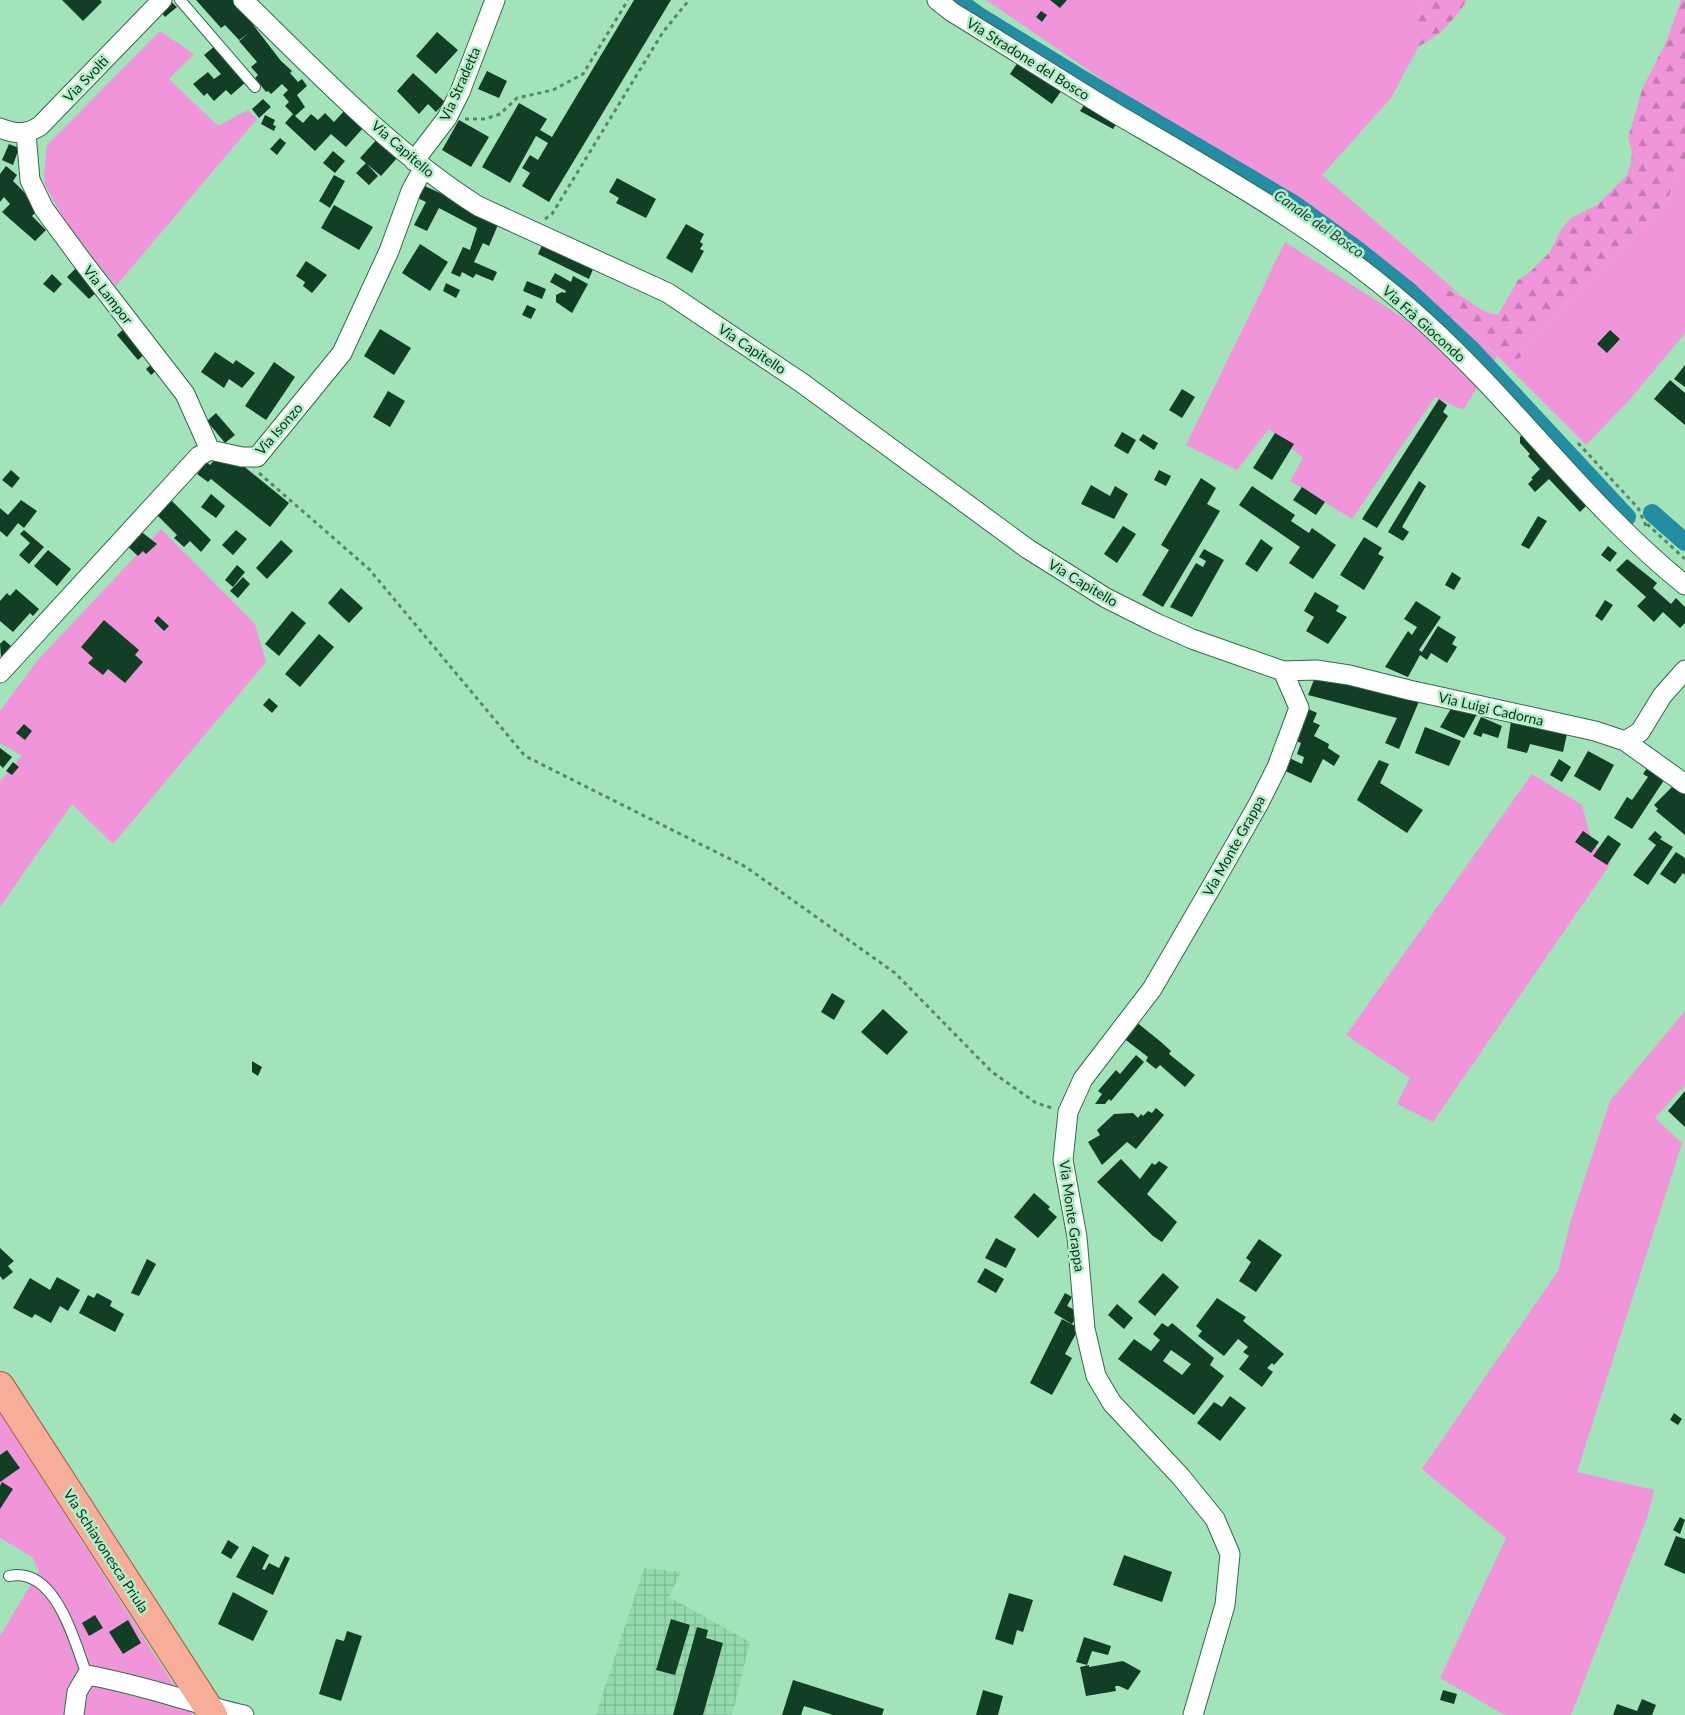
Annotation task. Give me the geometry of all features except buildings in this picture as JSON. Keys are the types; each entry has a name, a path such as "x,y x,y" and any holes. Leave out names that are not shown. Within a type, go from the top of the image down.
{"main road":[{"name":"Via Schiavonesca Priula","path":"0,1386 210,1711"}],"street":[{"name":"Via Svolti","path":"26,133 40,126 162,0"},
{"name":"Via Capitello","path":"242,0 360,113 419,165 478,206 668,294 802,383 1028,549 1106,598 1192,639 1283,671"},
{"name":"Via Stradetta","path":"419,165 448,118 460,92 495,0"},
{"name":"Via Stradone del Bosco","path":"937,0 952,12 1120,116"},
{"name":"Via Frà Giocondo","path":"1120,116 1274,206 1330,245 1389,291 1428,324 1474,370 1562,463 1600,507 1663,568 1685,585"},
{"path":"0,128 12,132 26,133"},
{"name":"Via Lampor","path":"26,133 30,180 44,209 185,394 210,450"},
{"name":"Via Isonzo","path":"210,450 242,458 257,457 342,354 389,251 419,165"},
{"path":"0,673 199,456 210,450"},
{"name":"Via Luigi Cadorna","path":"1283,671 1316,670 1349,675 1595,730 1625,741 1685,784"},
{"path":"1625,741 1640,732 1662,696 1685,670"},
{"name":"Via Monte Grappa","path":"1193,1715 1225,1605 1230,1554 1215,1519 1181,1478 1112,1403 1096,1376 1085,1329 1077,1237 1063,1160 1068,1112 1083,1079 1152,989 1259,803 1277,767 1299,708 1283,671"},
{"path":"74,1715 77,1692 87,1674 137,1685 210,1711 244,1715"}],"lane":[{"path":"180,0 255,87"},
{"path":"9,1576 20,1573 46,1586 66,1619 87,1674"}],"path":[{"path":"448,118 484,119 500,114 517,98 553,90 573,81 582,74 628,0"},
{"path":"530,230 552,214 664,32 689,0"},
{"path":"1578,443 1638,508 1648,532"},
{"path":"242,458 369,569 525,756 746,867 894,973 992,1072 1036,1103 1068,1112"},
{"path":"1645,522 1685,559"}],"shaded area":[{"path":"644,1568 681,1572 669,1597 750,1642 732,1715 596,1715"}],"green space":[{"path":"986,0 1424,0 1414,33 1419,46 1391,98 1322,175 1462,296 1450,289 1444,312 1477,335 1497,357 1463,410 1435,397 1352,519 1290,481 1303,458 1269,429 1237,470 1186,445 1285,242 1419,328 1435,302 1363,254 1307,210 1254,173 1160,119"},
{"path":"1424,0 1467,0 1458,14 1446,26 1433,38 1419,46 1413,33"},
{"path":"1681,0 1685,0 1685,158 1676,173 1668,200 1532,337 1518,361 1507,366 1477,335 1444,312 1436,302 1438,288 1454,292 1482,309 1498,315 1518,280 1530,272 1550,252 1562,228 1571,218 1597,205 1627,175 1631,164 1632,151 1628,138 1643,87 1667,40"},
{"path":"160,31 194,54 169,79 218,126 248,110 257,119 116,286 66,224 45,185 44,174 47,145"},
{"path":"1685,158 1685,333 1632,397 1586,445 1507,366 1518,361 1532,337 1668,200 1676,173"},
{"path":"161,529 255,624 266,662 113,844 72,804 0,907 0,781 22,756 0,743 0,711 37,661"},
{"path":"1532,774 1582,805 1592,842 1611,863 1433,1122 1397,1104 1410,1078 1346,1035"},
{"path":"1685,1011 1685,1085 1655,1118 1682,1143 1577,1472 1654,1490 1647,1518 1571,1715 1505,1715 1440,1678 1506,1538 1422,1469 1558,1271 1571,1220 1610,1101"},
{"path":"0,1413 193,1715 0,1715 0,1636 39,1571 32,1557 0,1538"}],"waterway":[{"name":"Canale del Bosco","path":"957,0 979,16 1082,79 1294,204 1355,248 1408,290 1470,348 1627,517"},
{"name":"Canale del Bosco","path":"1652,513 1685,542"}]}
